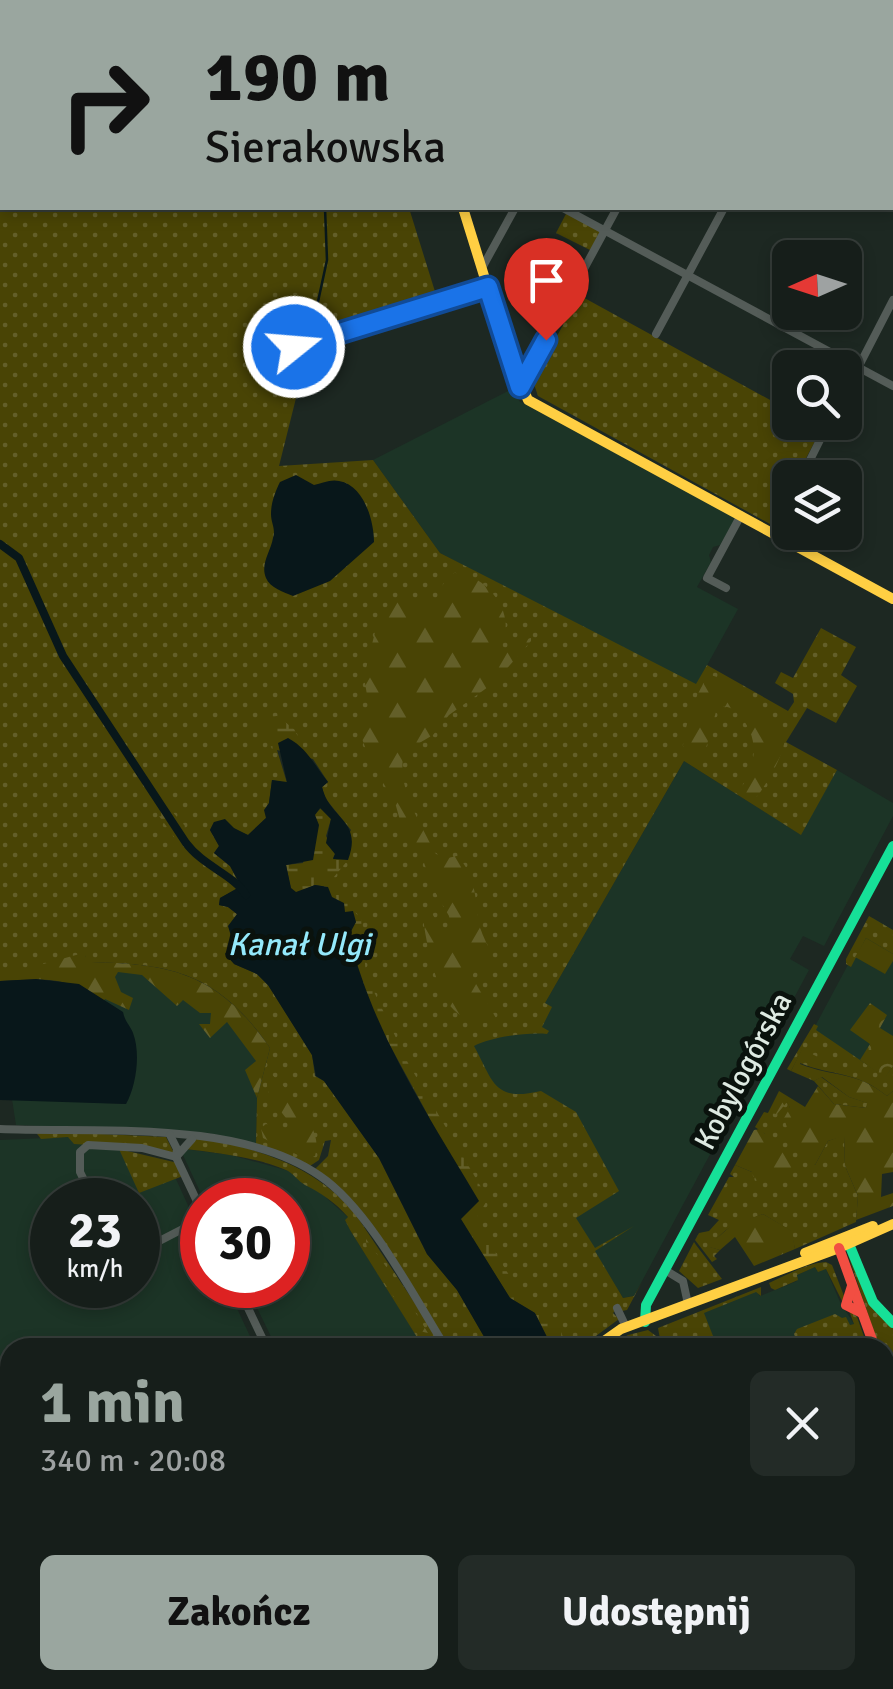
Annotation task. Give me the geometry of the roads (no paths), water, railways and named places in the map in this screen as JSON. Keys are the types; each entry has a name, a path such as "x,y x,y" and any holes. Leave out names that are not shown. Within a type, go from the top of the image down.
{"street":[{"path":"465,210 520,387 528,400 772,532"},
{"path":"482,268 513,210"},
{"path":"566,210 826,350"},
{"path":"520,387 617,210"},
{"path":"656,334 723,210"},
{"path":"294,347 488,287"},
{"path":"862,360 893,300"},
{"path":"862,370 893,386"},
{"path":"726,588 707,578 741,515"},
{"path":"804,550 893,600"},
{"name":"Kobylogórska","path":"644,1322 644,1308 893,846"},
{"path":"0,1129 160,1131 254,1148 321,1176 363,1220 440,1338"},
{"path":"170,1135 187,1178"},
{"path":"176,1156 196,1137"},
{"path":"83,1178 80,1152 88,1144 142,1148 176,1156"},
{"path":"610,1338 893,1221"},
{"path":"843,1243 871,1338"},
{"path":"843,1243 873,1302 893,1323"},
{"path":"665,1270 683,1281 688,1304"},
{"path":"248,1308 262,1338"},
{"path":"617,1308 622,1330"}],"water":[{"path":"296,475 314,485 336,481 355,489 370,515 374,542 330,581 293,596 271,584 264,568 274,535 271,514 275,494 280,482"},
{"name":"Kanał Ulgi","path":"288,738 295,742 328,782 322,787 326,798 348,828 352,847 348,860 333,859 335,854 326,843 331,819 320,808 315,815 319,825 313,860 286,865 291,888 296,892 315,885 328,887 332,897 344,903 345,912 353,911 356,922 349,935 372,1006 422,1105 479,1201 461,1219 510,1298 535,1313 548,1338 485,1338 457,1290 427,1254 379,1158 324,1081 316,1076 312,1055 268,985 225,954 233,943 228,926 237,914 219,905 220,898 241,886 230,866 214,853 219,846 210,830 214,822 225,819 248,835 266,818 264,810 269,803 272,780 287,782 278,743"},
{"path":"36,979 79,984 123,1012 137,1050 135,1079 126,1104 0,1100 0,981"}],"waterway":[{"path":"311,334 327,260 325,210"},
{"name":"Kanał Ulgi","path":"0,544 19,558 63,656 186,843 246,895"}]}
